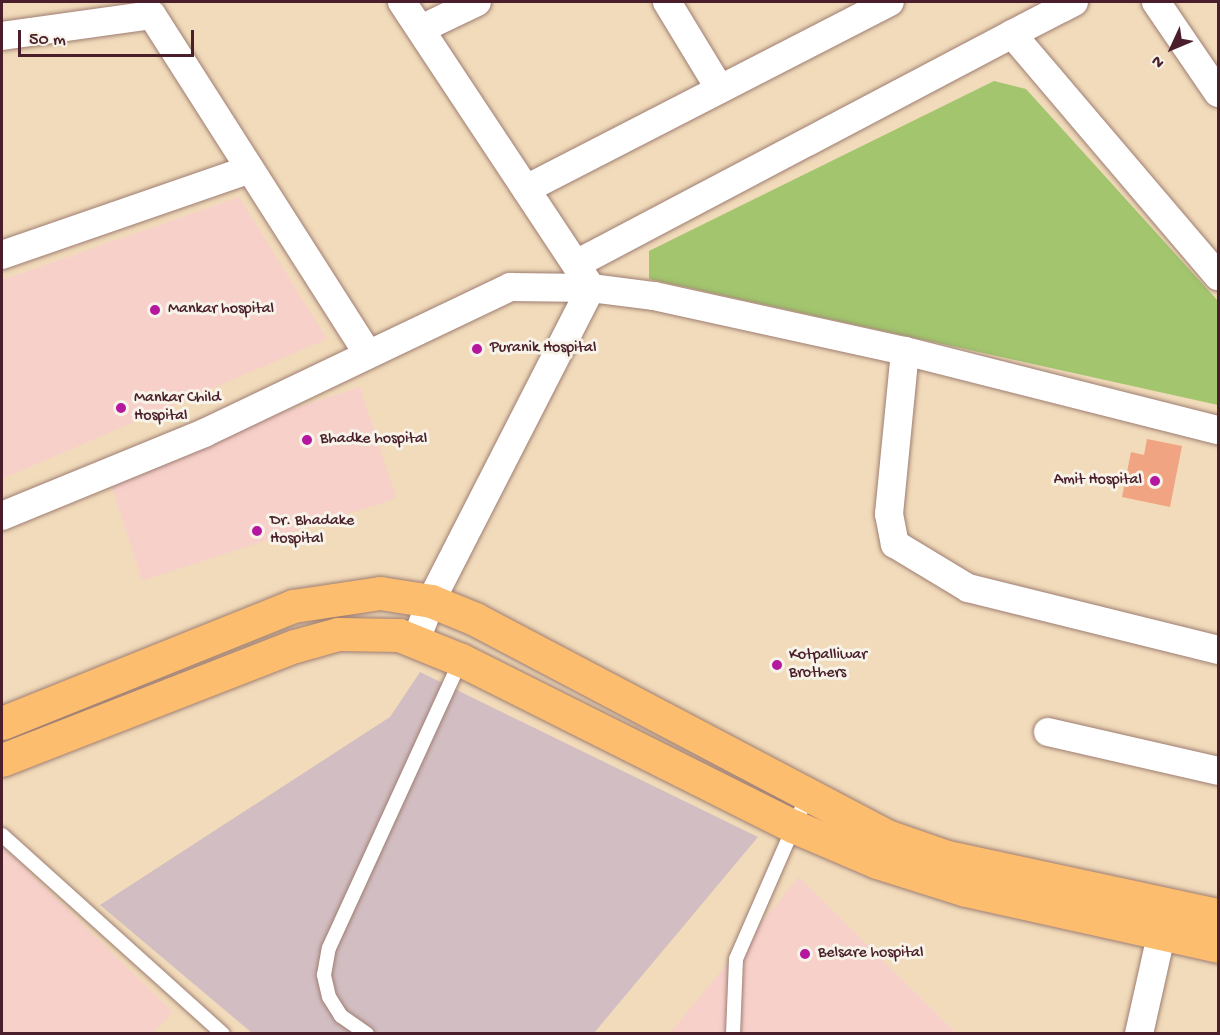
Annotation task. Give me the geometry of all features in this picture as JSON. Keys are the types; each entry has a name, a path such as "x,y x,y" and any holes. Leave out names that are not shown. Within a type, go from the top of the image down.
{"main road":[{"path":"2,723 293,606 380,593 430,601 475,619 877,862 966,890 1165,919 1218,915"},
{"path":"2,760 295,646 367,632 416,640 799,813"},
{"path":"1165,919 1218,946"}],"street":[{"path":"402,2 591,288"},
{"path":"421,29 477,2"},
{"path":"667,2 720,89"},
{"path":"526,189 890,2"},
{"path":"576,264 1074,2"},
{"path":"1156,2 1218,93"},
{"path":"2,36 125,11 152,15 368,354"},
{"path":"1012,34 1218,276"},
{"path":"2,255 250,169"},
{"path":"2,516 204,433 510,287 591,288 654,296 905,351 1218,430"},
{"path":"416,640 430,601 591,288"},
{"path":"905,351 889,514 894,544 968,588 1218,650"},
{"path":"1048,732 1218,771"},
{"path":"1139,1034 1165,919"}],"lane":[{"path":"367,1034 341,1016 329,997 324,975 329,948 461,660"},
{"path":"733,1034 735,959 799,813"},
{"path":"2,835 223,1034"}],"shaded area":[{"name":"Mankar hospital","path":"239,197 327,339 2,479 2,280"},
{"name":"Bhadke hospital","path":"360,387 396,498 142,581 106,470"},
{"path":"420,672 758,837 594,1033 252,1033 100,905 390,717"},
{"path":"2,846 173,1012 153,1033 2,1033"},
{"name":"Belsare hospital","path":"799,877 956,1033 669,1034"}],"green space":[{"path":"994,81 1026,89 1218,301 1218,405 649,279 649,251"}],"building":[{"path":"1147,439 1182,446 1170,507 1122,497 1131,452 1144,455"}],"place":[{"name":"Mankar hospital","path":"155,310"},
{"name":"Puranik Hospital","path":"477,349"},
{"name":"Mankar Child Hospital","path":"121,408"},
{"name":"Bhadke hospital","path":"307,440"},
{"name":"Amit Hospital","path":"1155,481"},
{"name":"Dr. Bhadake Hospital","path":"257,531"},
{"name":"Kotpalliwar Brothers","path":"777,665"},
{"name":"Belsare hospital","path":"805,954"}]}
